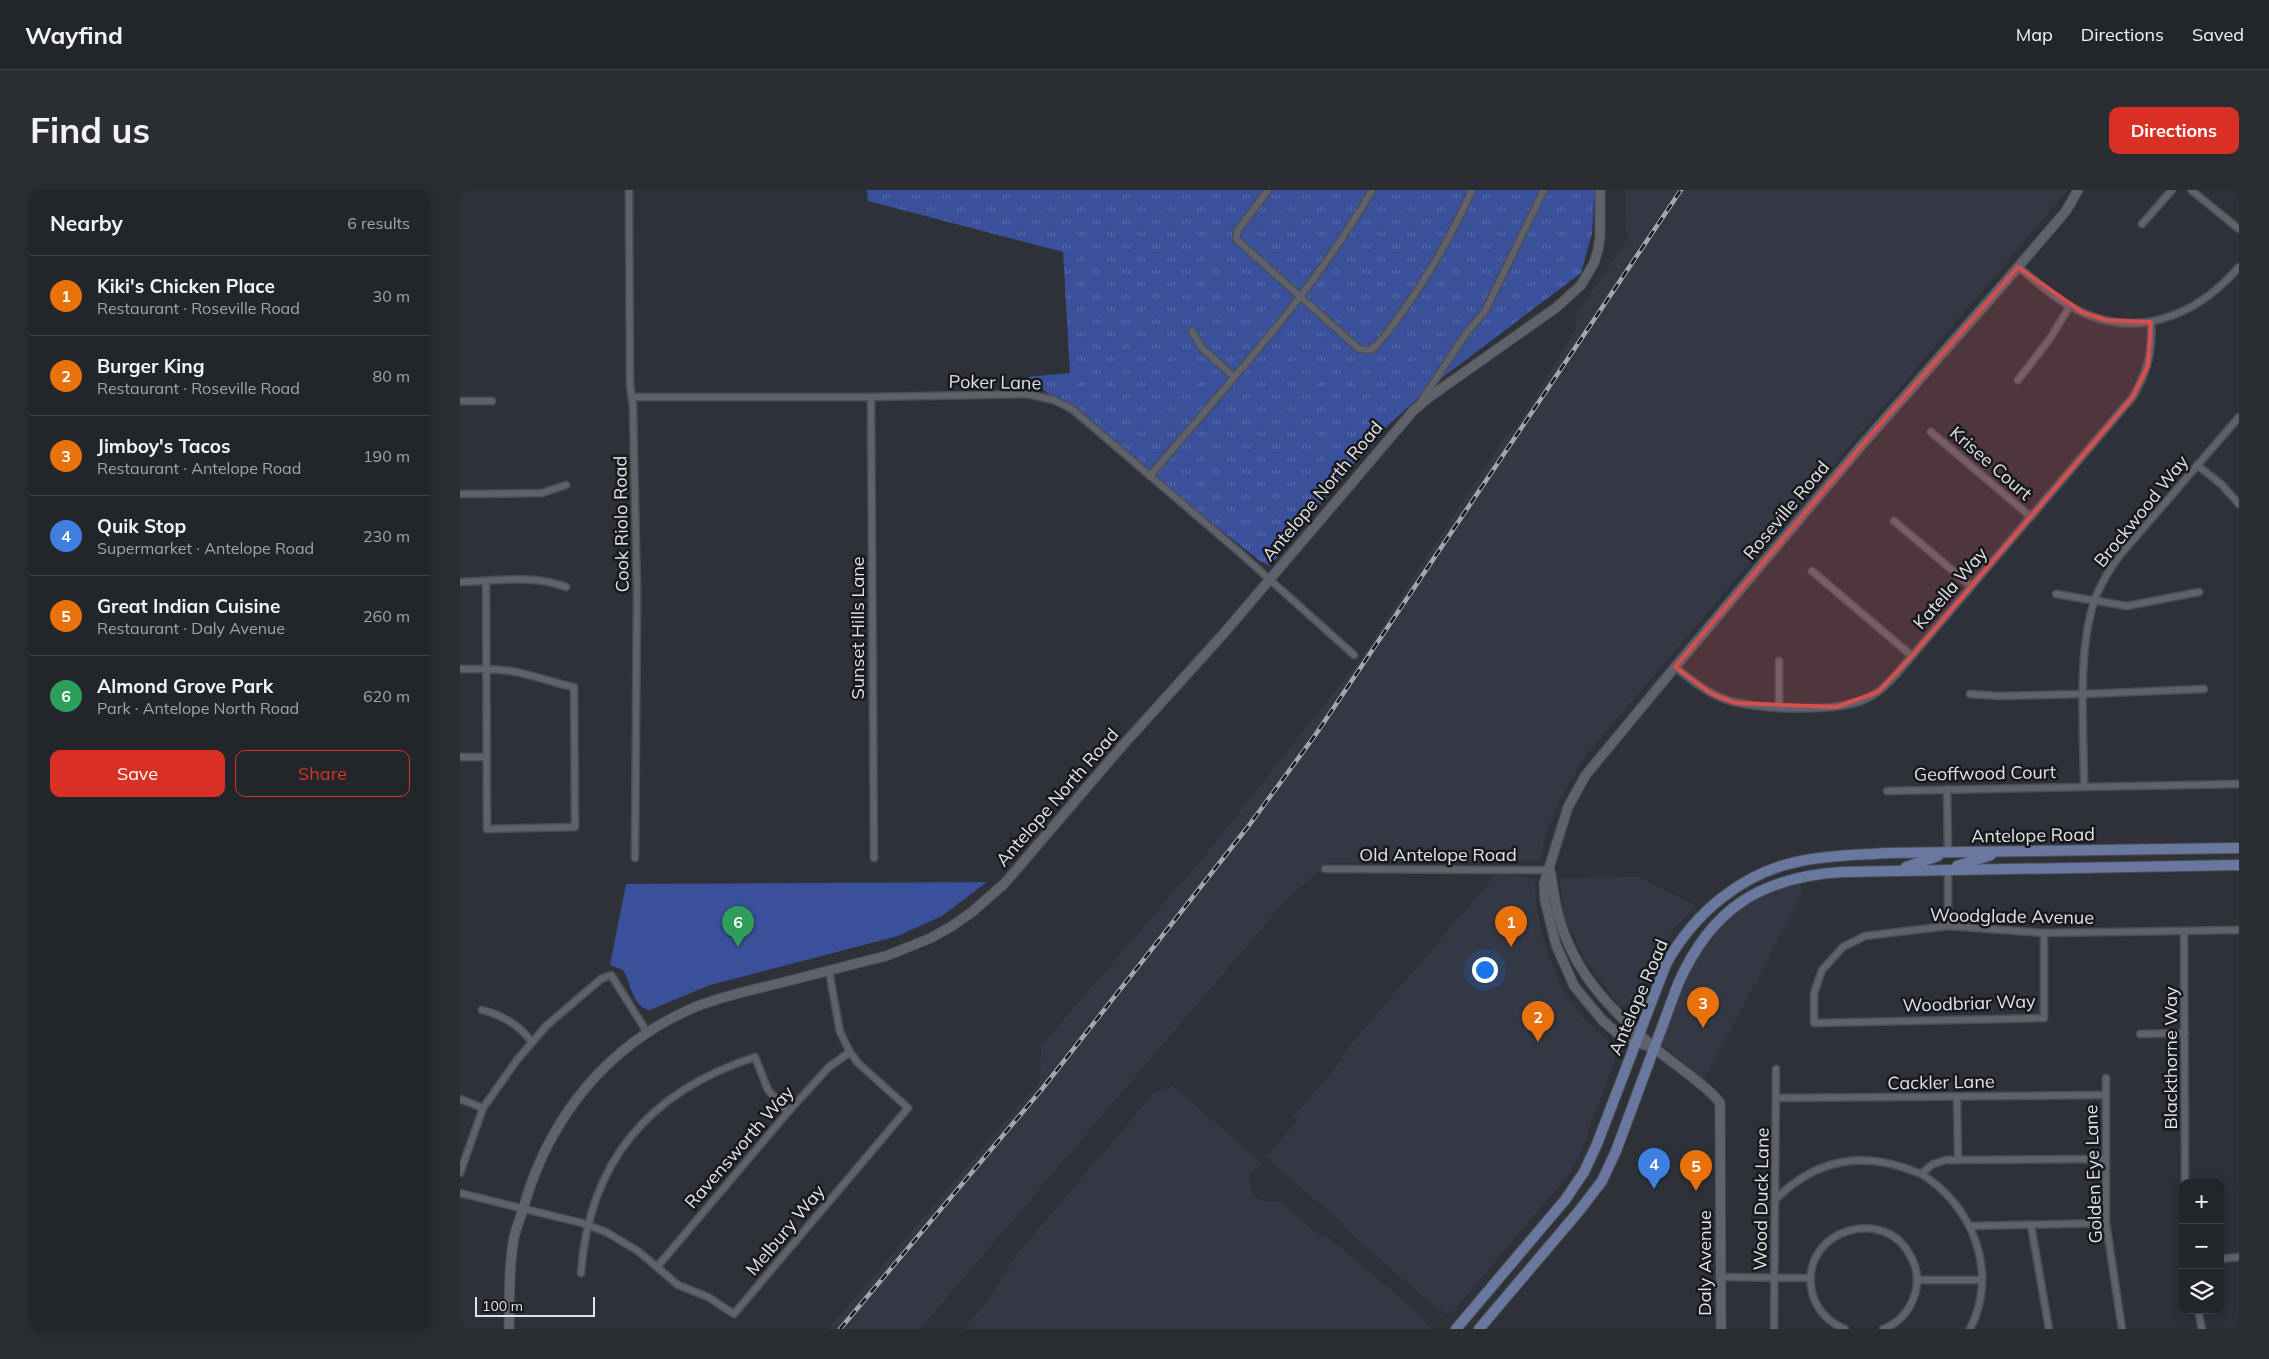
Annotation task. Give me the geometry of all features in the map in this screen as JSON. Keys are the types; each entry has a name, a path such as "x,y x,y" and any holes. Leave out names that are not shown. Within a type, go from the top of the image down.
{"main road":[{"name":"Antelope North Road","path":"509,1329 511,1262 514,1237 538,1163 565,1114 597,1074 647,1032 693,1008 717,999 886,956 952,926 987,900 1015,872 1397,428 1417,408 1557,307 1581,285 1594,263 1598,250 1600,190"},
{"name":"Roseville Road","path":"1637,1037 1623,1038 1603,1021 1586,1002 1566,971 1551,930 1545,901 1544,884 1550,870 1562,822 1585,776 1850,460 2066,211 2078,190"},
{"name":"Antelope Road","path":"1456,1329 1566,1200 1584,1172 1597,1144 1666,964 1681,939 1711,906 1749,879 1781,866 1819,858 1948,852 2239,848"},
{"path":"1896,870 1948,852"},
{"path":"1948,869 2001,852"},
{"name":"Antelope Road","path":"1479,1329 1602,1181 1616,1151 1678,984 1690,959 1712,926 1732,908 1757,892 1803,875 1896,870 2239,865"},
{"name":"Roseville Road","path":"1550,870 1555,900 1572,954 1604,1002 1637,1037 1654,1048"},
{"name":"Daly Avenue","path":"1654,1048 1712,1094 1720,1103 1721,1329"},
{"path":"1467,1329 1497,1290 1499,1278"}],"street":[{"name":"Cook Riolo Road","path":"629,190 630,385 632,397 637,594 635,858"},
{"path":"1268,190 1238,230 1236,239 1359,348 1371,350 1382,341 1422,286 1458,222 1472,190"},
{"path":"1150,476 1301,297 1353,224 1372,190"},
{"path":"1417,408 1465,335 1485,311 1544,190"},
{"path":"2142,224 2172,190"},
{"path":"2191,190 2239,229"},
{"path":"2018,267 2070,306 2107,320 2127,323 2151,322 2177,315 2201,303 2222,286 2239,267"},
{"path":"2018,380 2049,340 2070,306"},
{"name":"Katella Way","path":"1675,667 1701,687 1724,699 1748,705 1836,707 1858,702 1878,692 1887,685 2132,398 2140,386 2151,352 2151,322"},
{"path":"1192,332 1202,348 1234,377"},
{"name":"Poker Lane","path":"632,397 1041,396 1054,400 1072,409 1354,655"},
{"name":"Sunset Hills Lane","path":"871,397 874,858"},
{"path":"460,401 492,401"},
{"name":"Brockwood Way","path":"2084,786 2084,694 2087,634 2095,601 2103,580 2121,554 2239,417"},
{"name":"Krisee Court","path":"1931,432 2030,517"},
{"path":"2197,465 2221,484 2239,504"},
{"path":"460,494 542,493 566,485"},
{"path":"1894,521 1971,586"},
{"path":"1812,571 1912,656"},
{"path":"460,670 486,669 510,670 574,687 575,827 487,829 486,669 486,581"},
{"path":"460,582 547,581 566,587"},
{"path":"2056,594 2128,606 2199,592"},
{"path":"1779,661 1779,707"},
{"path":"1970,694 2000,696 2204,689"},
{"path":"460,757 487,757"},
{"name":"Geoffwood Court","path":"1887,791 2239,784"},
{"path":"1947,789 1948,852"},
{"name":"Old Antelope Road","path":"1325,869 1550,870"},
{"path":"1948,869 1948,926"},
{"name":"Woodglade Avenue","path":"1814,1023 1813,1000 1817,981 1825,964 1843,947 1865,936 1877,933 1948,926 2044,933 2184,933 2239,930"},
{"name":"Woodbriar Way","path":"1814,1023 2044,1018 2044,933"},
{"name":"Blackthorne Way","path":"2184,933 2185,1179"},
{"name":"Melbury Way","path":"460,1193 588,1225 625,1242 678,1285 708,1297 734,1314 908,1108 858,1063 850,1052 840,1032 836,1000 828,971"},
{"path":"460,1173 483,1108 532,1041 601,979 611,975 647,1032"},
{"path":"482,1010 493,1012 511,1022 532,1041"},
{"path":"2140,1034 2185,1033"},
{"name":"Ravensworth Way","path":"657,1267 788,1112 829,1067 850,1052"},
{"path":"581,1273 588,1225 598,1192 608,1171 629,1138 656,1109 691,1084 723,1068 755,1057 768,1090 788,1112"},
{"name":"Wood Duck Lane","path":"1774,1329 1776,1069"},
{"name":"Golden Eye Lane","path":"2106,1078 2106,1223 2122,1329"},
{"name":"Cackler Lane","path":"1777,1098 2106,1095"},
{"path":"1957,1097 1958,1160"},
{"path":"460,1099 483,1108"},
{"path":"1921,1174 1940,1161 2106,1159"},
{"path":"1776,1200 1804,1176 1829,1165 1861,1160 1890,1163 1921,1174 1941,1188 1952,1199 1970,1226 1980,1254 1982,1280 1978,1308 1971,1328"},
{"path":"1970,1226 2106,1223"},
{"path":"2031,1225 2049,1329"},
{"path":"1845,1329 1831,1321 1818,1306 1811,1288 1810,1278 1815,1260 1825,1243 1841,1232 1860,1227 1870,1227 1888,1233 1904,1245 1914,1261 1917,1280 1909,1308 1896,1322 1883,1329"},
{"path":"2224,1258 2239,1256"},
{"path":"1721,1277 1810,1278"},
{"path":"1917,1280 1982,1280"},
{"path":"2199,1314 2202,1329"}],"highlighted area":[{"path":"2018,267 2082,312 2107,320 2151,322 2148,366 2132,398 1912,656 1878,692 1836,707 1735,703 1712,694 1675,667 1861,446"}],"shaded area":[{"path":"1625,190 2068,190 1586,755 1561,798 1546,832 1540,861 1328,863 1286,900 920,1329 828,1329 1040,1081 1041,1046 1202,859 1359,661 1504,438 1517,426 1578,325 1574,323 1577,314 1630,235 1626,234"},
{"path":"1497,873 1535,879 1536,902 1542,936 1564,991 1582,1017 1616,1048 1617,1054 1580,1154 1569,1174 1450,1315 1435,1307 1344,1228 1338,1219 1270,1162 1272,1159 1267,1155 1298,1120 1294,1116 1343,1059 1341,1056"},
{"path":"1639,877 1696,906 1674,928 1660,950 1636,1002 1620,1006 1587,962 1564,916 1559,878"},
{"path":"1799,880 1803,893 1704,1080 1661,1043 1687,974 1702,946 1720,922 1750,901 1774,889"},
{"path":"1173,1086 1262,1163 1251,1173 1250,1187 1255,1197 1264,1201 1280,1202 1318,1234 1330,1239 1396,1294 1432,1329 964,1329 986,1303 1017,1254 1153,1094"}],"green space":[{"path":"867,190 1595,190 1592,233 1581,273 1434,384 1376,436 1270,566 1260,561 1027,377 1070,373 1063,252 868,201"},
{"path":"987,882 942,916 898,936 710,985 650,1010 639,1005 623,970 610,965 626,884"}],"railway":[{"path":"840,1329 1042,1089 1250,824 1316,734 1681,190"}],"place":[{"name":"Almond Grove Park","path":"738,947"},
{"name":"Kiki's Chicken Place","path":"1511,947"},
{"name":"Jimboy's Tacos","path":"1703,1028"},
{"name":"Burger King","path":"1538,1042"},
{"name":"Quik Stop","path":"1654,1189"},
{"name":"Great Indian Cuisine","path":"1696,1191"}]}
